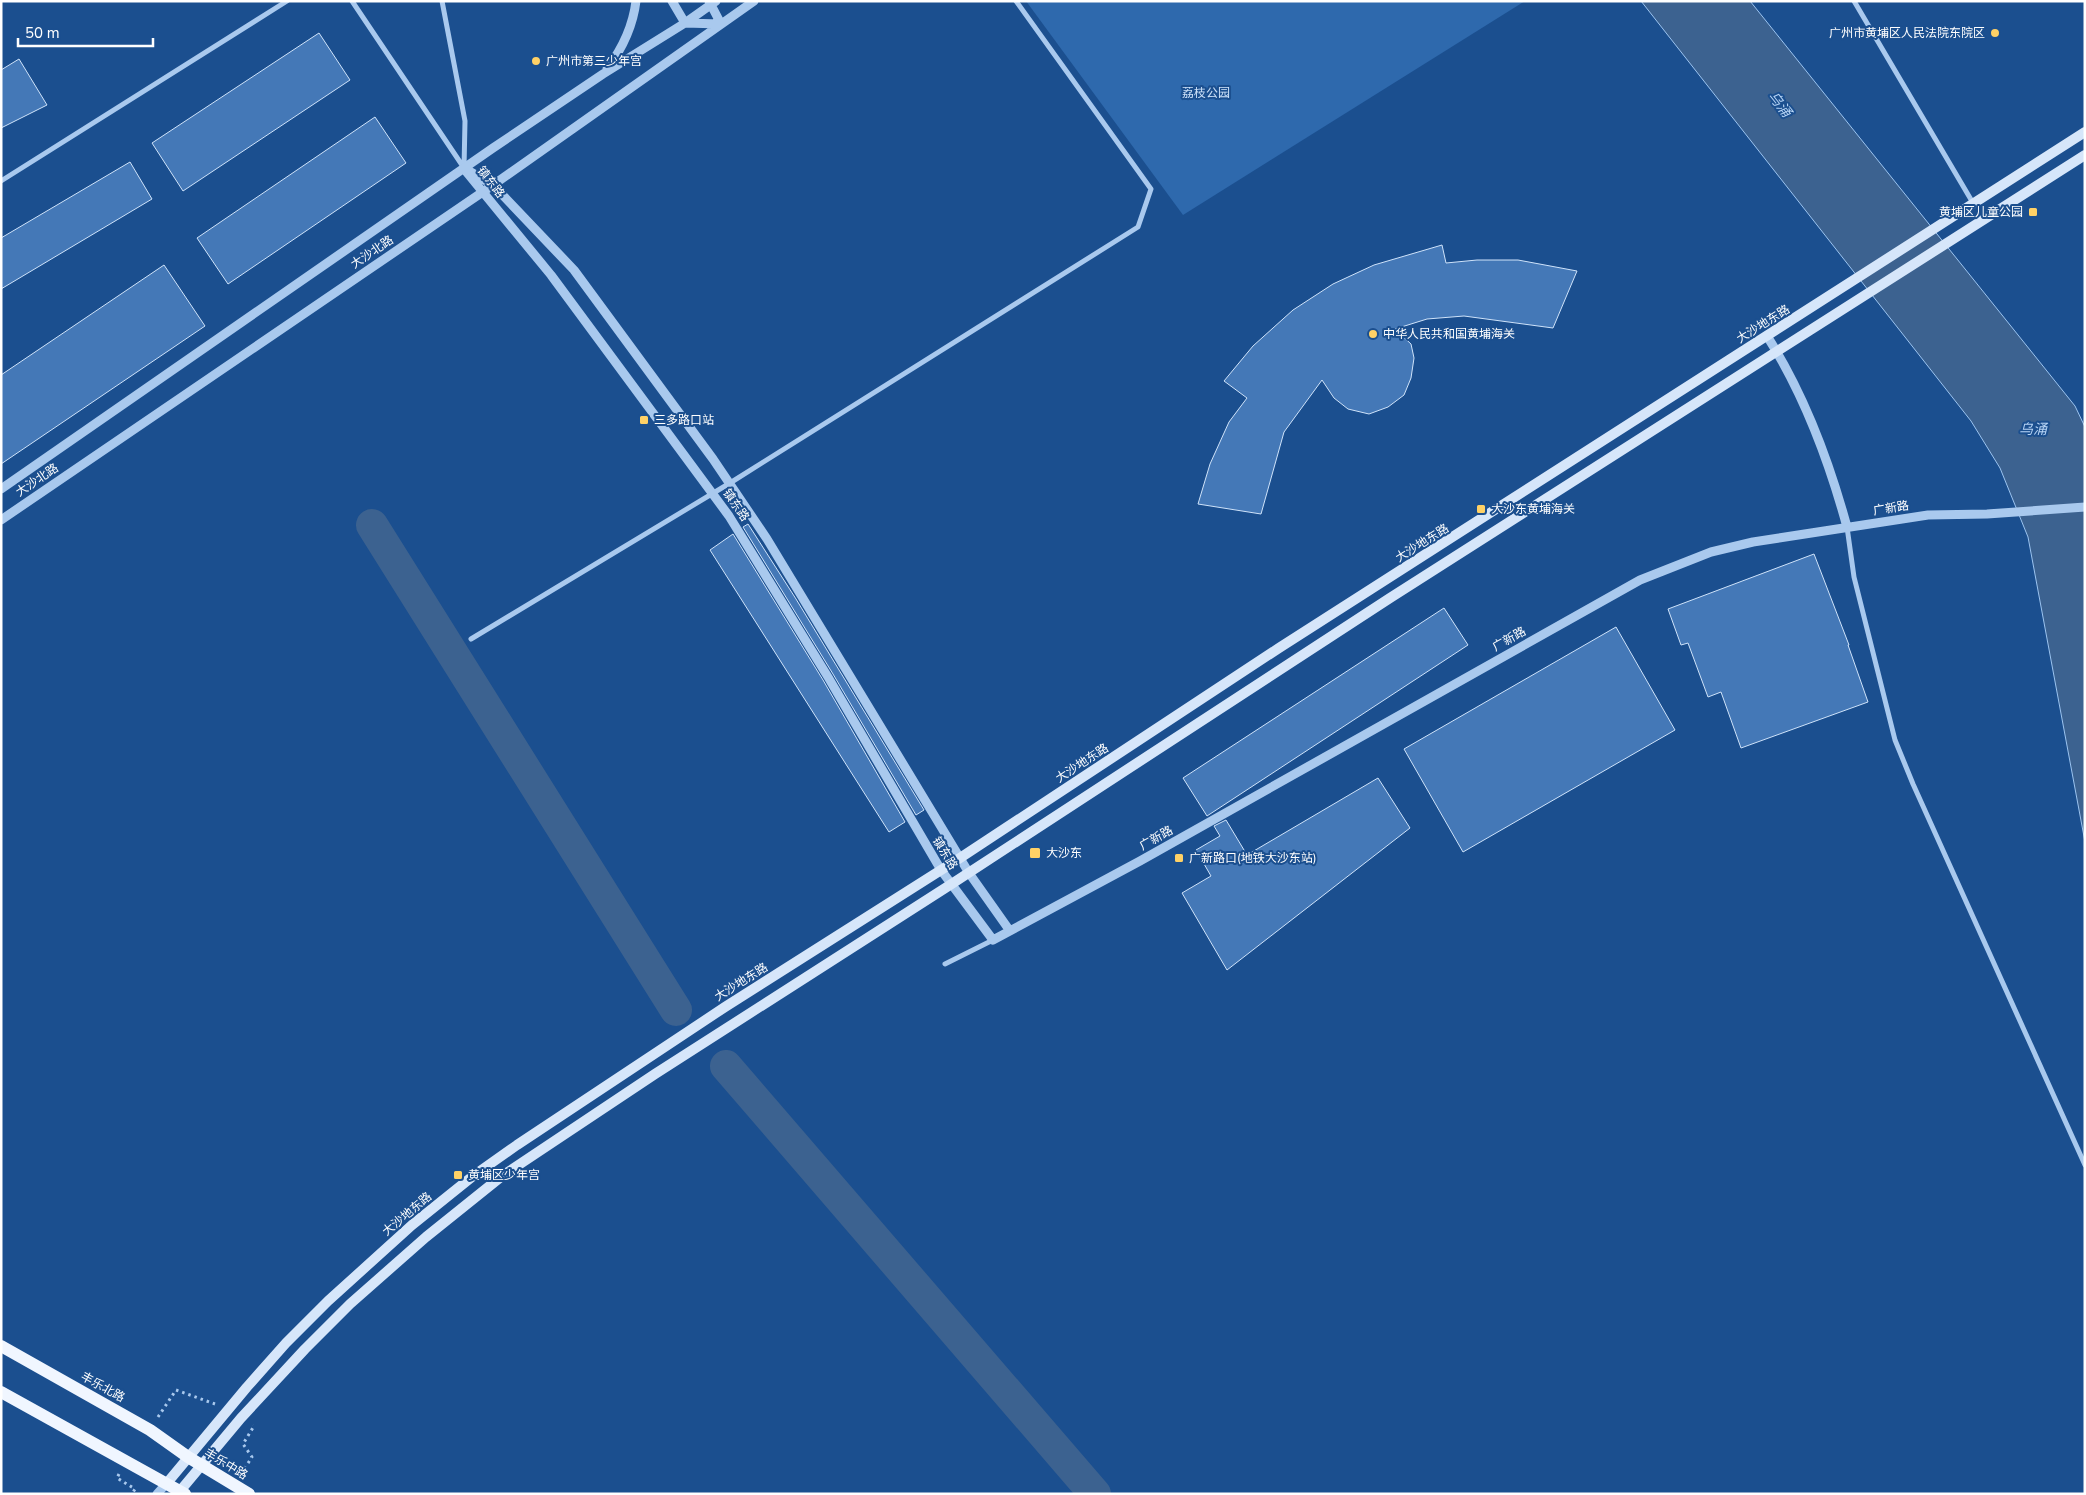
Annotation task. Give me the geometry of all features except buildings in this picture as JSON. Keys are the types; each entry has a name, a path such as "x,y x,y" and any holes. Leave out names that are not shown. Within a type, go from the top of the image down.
{"main road":[{"name":"大沙地东路","path":"167,1483 286,1343 321,1308 412,1225 473,1176 545,1125 717,1012 960,858 1279,648 2085,132"},
{"path":"1,1392 167,1483 181,1493 241,1418 350,1304 461,1208 502,1176 1390,598 2085,155"},
{"name":"丰乐北路","path":"1,1346 150,1430 188,1457"},
{"name":"丰乐中路","path":"188,1457 249,1494"}],"street":[{"path":"1,180 287,1"},
{"path":"352,1 464,169"},
{"path":"442,1 465,121 464,169"},
{"path":"603,74 616,57 628,34 636,1"},
{"path":"672,1 685,23 721,24 712,2"},
{"name":"大沙北路","path":"1,520 493,185 754,1"},
{"path":"471,639 713,494 1138,227 1150,189 1016,1"},
{"path":"1854,1 1974,204"},
{"name":"大沙北路","path":"1,489 464,169 603,74 685,23 712,2"},
{"name":"镇东路","path":"464,169 493,185 574,270 730,483 767,538 969,873 1010,931"},
{"name":"镇东路","path":"464,169 551,275 713,494 764,571 950,885 993,940"},
{"path":"1767,336 1799,395 1833,476 1847,527 1854,577 1895,740 1917,793 2085,1165"},
{"name":"广新路","path":"993,940 1140,861 1640,580 1711,552 1753,542 1928,515 1987,514 2085,507"},
{"path":"946,964 993,940"},
{"name":"大沙地东路","path":"157,1494 167,1483"}],"path":[{"path":"252,1457 243,1444 254,1426"},
{"path":"116,1478 135,1490 132,1494"}],"green space":[{"name":"荔枝公园","path":"1026,1 1525,1 1183,215"}],"water":[{"name":"乌涌","path":"1641,1 1750,1 2075,406 2085,427 2085,842 2028,537 2000,468 1971,421"}],"waterway":[{"path":"372,525 676,1010"},
{"path":"726,1066 1095,1494"}],"place":[{"name":"广州市黄埔区人民法院东院区","path":"1995,33"},
{"name":"广州市第三少年宫","path":"536,61"},
{"name":"黄埔区儿童公园","path":"2033,212"},
{"name":"中华人民共和国黄埔海关","path":"1373,334"},
{"name":"三多路口站","path":"644,420"},
{"name":"大沙东黄埔海关","path":"1481,509"},
{"name":"大沙东","path":"1035,853"},
{"name":"广新路口(地铁大沙东站)","path":"1179,858"},
{"name":"黄埔区少年宫","path":"458,1175"}]}
